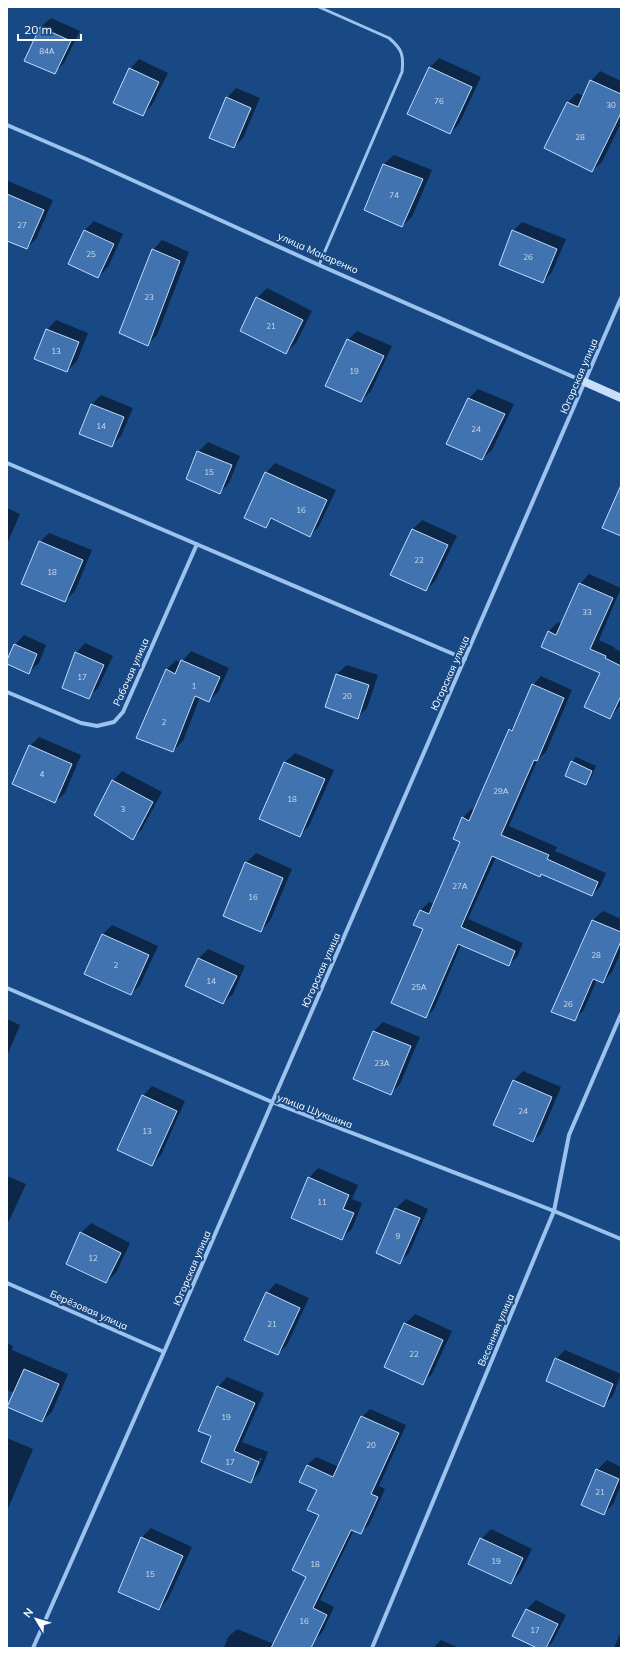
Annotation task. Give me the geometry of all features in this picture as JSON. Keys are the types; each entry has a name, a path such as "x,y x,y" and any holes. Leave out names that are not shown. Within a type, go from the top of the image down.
{"street":[{"name":"улица Макаренко","path":"7,125 621,398"},
{"name":"Югорская улица","path":"33,1648 164,1352 621,298"},
{"path":"7,464 465,659"},
{"name":"Рабочая улица","path":"7,692 81,723 97,726 114,722 122,712 197,544"},
{"name":"улица Шукшина","path":"7,988 272,1102 554,1211 621,1239"},
{"name":"Весенняя улица","path":"372,1648 554,1211 569,1135 621,1014"},
{"name":"Берёзовая улица","path":"7,1283 164,1352"}],"lane":[{"path":"319,7 389,38 398,46 403,60 402,72 319,265"}],"building":[{"path":"40,27 71,41 55,74 24,61"},
{"path":"429,67 472,87 450,134 407,114"},
{"path":"129,68 159,82 143,116 113,103"},
{"path":"590,80 621,94 621,113 592,172 544,148 567,102 578,107"},
{"path":"226,97 251,108 234,148 209,138"},
{"path":"383,164 423,179 402,227 364,210"},
{"path":"7,194 44,210 27,249 7,241"},
{"path":"84,230 114,244 98,278 68,264"},
{"path":"512,230 557,249 543,283 499,265"},
{"path":"152,249 180,261 148,346 119,333"},
{"path":"256,297 303,320 286,354 240,331"},
{"path":"46,329 79,342 67,372 34,359"},
{"path":"347,339 384,356 361,402 325,386"},
{"path":"468,398 505,414 482,460 446,444"},
{"path":"91,404 124,417 112,447 79,434"},
{"path":"197,451 232,465 220,494 186,479"},
{"path":"265,472 327,500 310,537 271,518 266,528 244,518"},
{"path":"621,485 621,536 602,528"},
{"path":"412,529 448,545 426,591 390,575"},
{"path":"39,541 83,560 65,602 21,584"},
{"path":"579,583 613,598 590,649 606,656 605,658 621,666 621,696 610,719 584,707 600,673 541,647 548,631 556,635"},
{"path":"14,644 37,654 29,674 7,664 7,660"},
{"path":"75,652 104,665 89,699 62,688"},
{"path":"181,660 220,677 209,702 195,696 173,752 136,738 166,669 175,674"},
{"path":"336,674 369,685 358,719 325,707"},
{"path":"532,684 564,698 537,761 534,760 501,835 549,855 547,859 598,882 592,896 541,874 540,877 492,856 461,927 515,951 509,966 458,944 426,1018 391,1003 423,929 413,925 420,910 429,914 460,842 453,839 462,817 469,821 509,729 512,731"},
{"path":"29,745 72,764 55,803 12,784"},
{"path":"571,761 592,771 586,785 565,776"},
{"path":"284,762 325,779 300,837 259,819"},
{"path":"112,780 153,802 133,840 94,815"},
{"path":"245,862 283,878 261,932 223,916"},
{"path":"592,920 621,932 621,941 603,983 593,979 575,1021 551,1012"},
{"path":"102,934 149,955 131,995 84,974"},
{"path":"198,958 237,976 223,1004 185,986"},
{"path":"373,1031 411,1046 391,1095 353,1079"},
{"path":"513,1080 552,1097 533,1142 493,1125"},
{"path":"142,1095 177,1111 152,1166 117,1150"},
{"path":"308,1177 349,1195 343,1209 354,1213 342,1240 291,1218"},
{"path":"395,1208 420,1218 400,1264 376,1253"},
{"path":"80,1232 121,1253 106,1283 66,1264"},
{"path":"266,1292 300,1308 278,1355 244,1340"},
{"path":"404,1323 443,1340 423,1385 384,1367"},
{"path":"555,1358 613,1384 604,1407 546,1381"},
{"path":"24,1369 59,1384 42,1422 7,1407"},
{"path":"217,1386 255,1403 234,1451 259,1462 251,1483 201,1462 211,1436 198,1431"},
{"path":"361,1416 399,1433 371,1494 378,1497 361,1534 351,1530 313,1608 327,1615 311,1648 271,1648 306,1577 292,1570 319,1515 307,1510 317,1490 299,1482 307,1465 333,1477"},
{"path":"596,1469 619,1479 604,1515 581,1505"},
{"path":"141,1537 183,1556 159,1610 118,1592"},
{"path":"480,1538 523,1558 511,1584 468,1564"},
{"path":"526,1609 558,1624 546,1648 537,1648 512,1636"}]}
